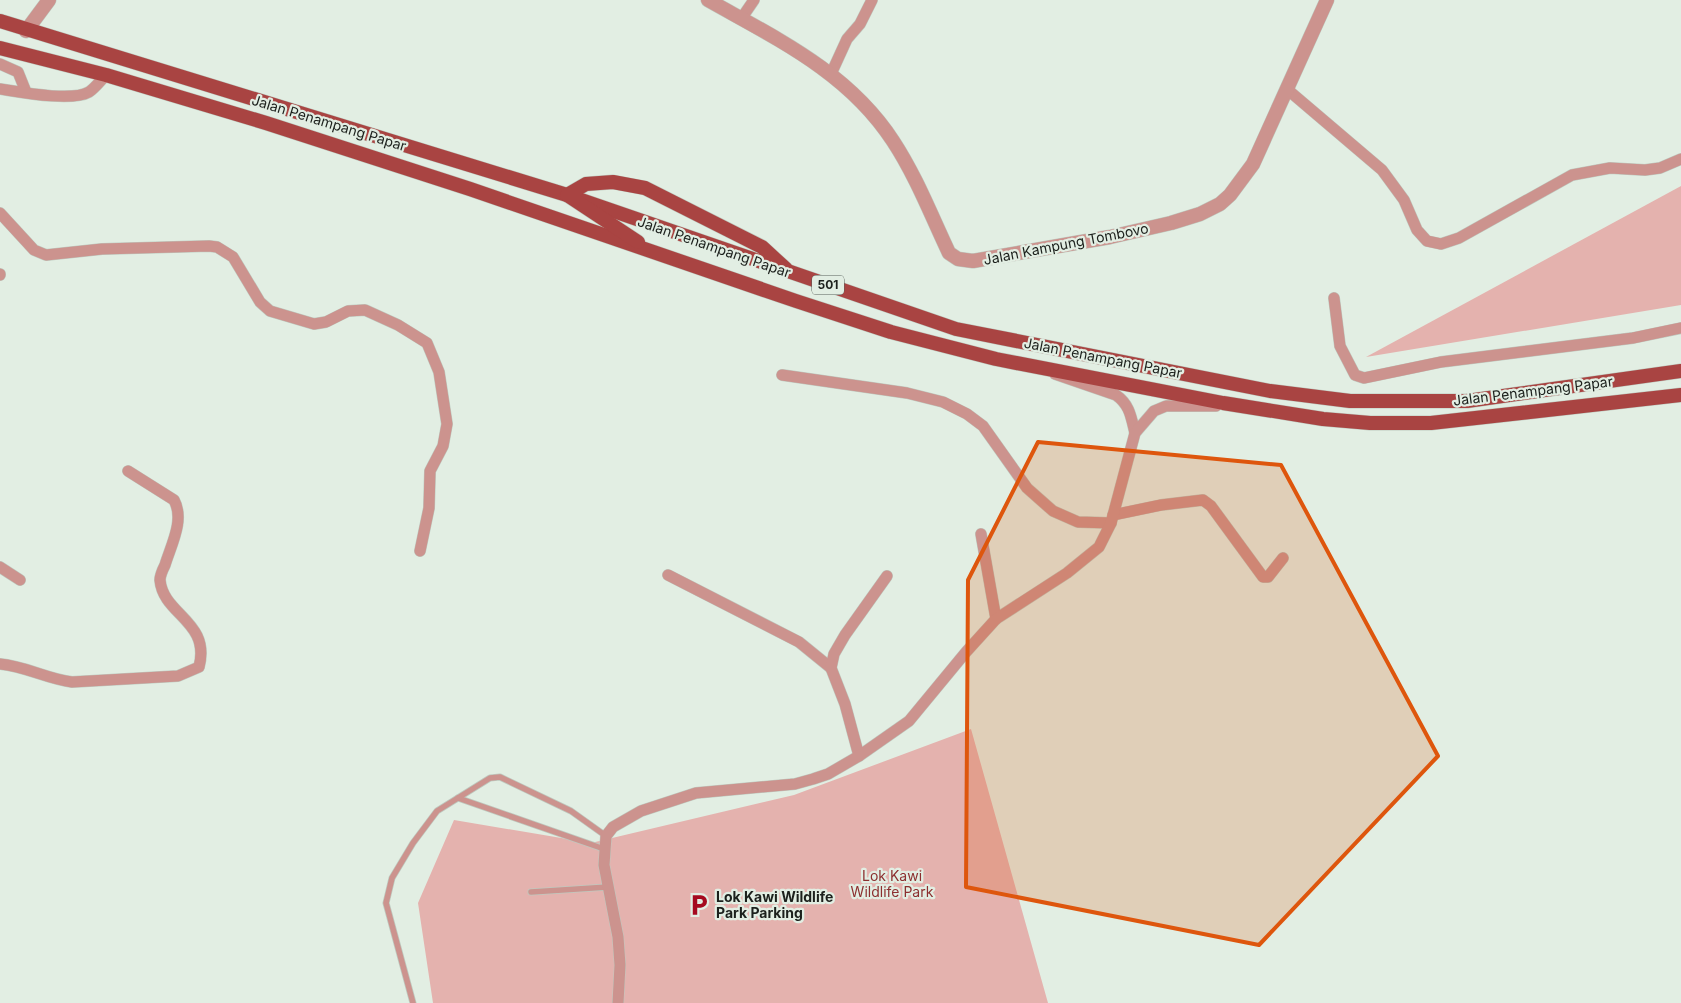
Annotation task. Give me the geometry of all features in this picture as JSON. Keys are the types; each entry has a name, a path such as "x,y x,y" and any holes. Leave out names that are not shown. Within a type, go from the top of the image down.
{"main road":[{"name":"Jalan Penampang Papar","path":"0,22 567,195 956,329 1270,391 1350,400 1467,401 1681,371"},
{"name":"Jalan Penampang Papar","path":"0,48 106,75 470,189 664,258 891,332 996,359 1044,369 1239,406 1323,419 1370,423 1431,423 1681,395"},
{"path":"664,258 608,224 567,195 586,184 604,182 645,188 762,247 791,273"}],"street":[{"path":"26,31 49,0"},
{"name":"Jalan Kampung Tombovo","path":"708,0 811,59 831,74 864,105 893,140 914,176 949,253 958,259 973,261 1140,231 1200,214 1220,204 1240,184 1253,164 1328,0"},
{"path":"741,19 754,0"},
{"path":"831,74 848,39 860,24 872,0"},
{"path":"0,64 18,72 26,92"},
{"path":"0,89 77,95 89,92 106,75"},
{"path":"1288,90 1382,170 1404,200 1416,230 1426,241 1441,244 1459,238 1572,174 1610,168 1646,170 1660,168 1681,159"},
{"path":"0,213 34,250 46,255 130,248 199,245 217,248 233,258 260,302 270,311 314,324 326,322 348,311 365,310 398,325 427,343 439,372 447,424 443,446 430,471 429,508 420,551"},
{"path":"1334,298 1340,346 1355,375 1364,378 1441,362 1633,338 1681,328"},
{"path":"1044,369 1071,381 1116,395 1124,400 1128,407 1135,433"},
{"path":"782,375 907,392 943,402 967,414 982,426 1027,488 1053,511 1078,522 1112,519 1161,505 1203,500 1212,506 1263,577 1268,577 1284,558"},
{"path":"618,1003 620,965 618,937 604,865 606,836 613,827 641,811 696,793 795,784 828,774 858,756 909,721 996,619 1087,559 1099,547 1112,519 1135,433 1154,411 1166,406 1239,406"},
{"path":"0,664 15,665 60,681 72,682 131,677 178,676 199,666 202,655 195,630 169,602 160,579 177,527 180,514 178,507 174,500 128,471"},
{"path":"981,534 996,619"},
{"path":"0,567 20,580"},
{"path":"668,575 799,642 831,668 845,704 858,756"},
{"path":"831,668 834,654 845,635 887,576"}],"lane":[{"path":"413,1003 402,954 386,903 388,891 398,866 437,811 490,778 500,777 571,811 606,836"},
{"path":"458,798 604,849"},
{"path":"531,892 608,887"}],"highlighted area":[{"path":"1038,442 1281,465 1438,756 1259,945 966,887 968,580"}],"green space":[{"path":"1681,186 1681,305 1366,357"},
{"name":"Lok Kawi Wildlife Park","path":"971,729 1048,1003 433,1003 418,903 454,820 591,843 794,795"}],"place":[{"name":"Lok Kawi Wildlife Park Parking","path":"699,905"}]}
